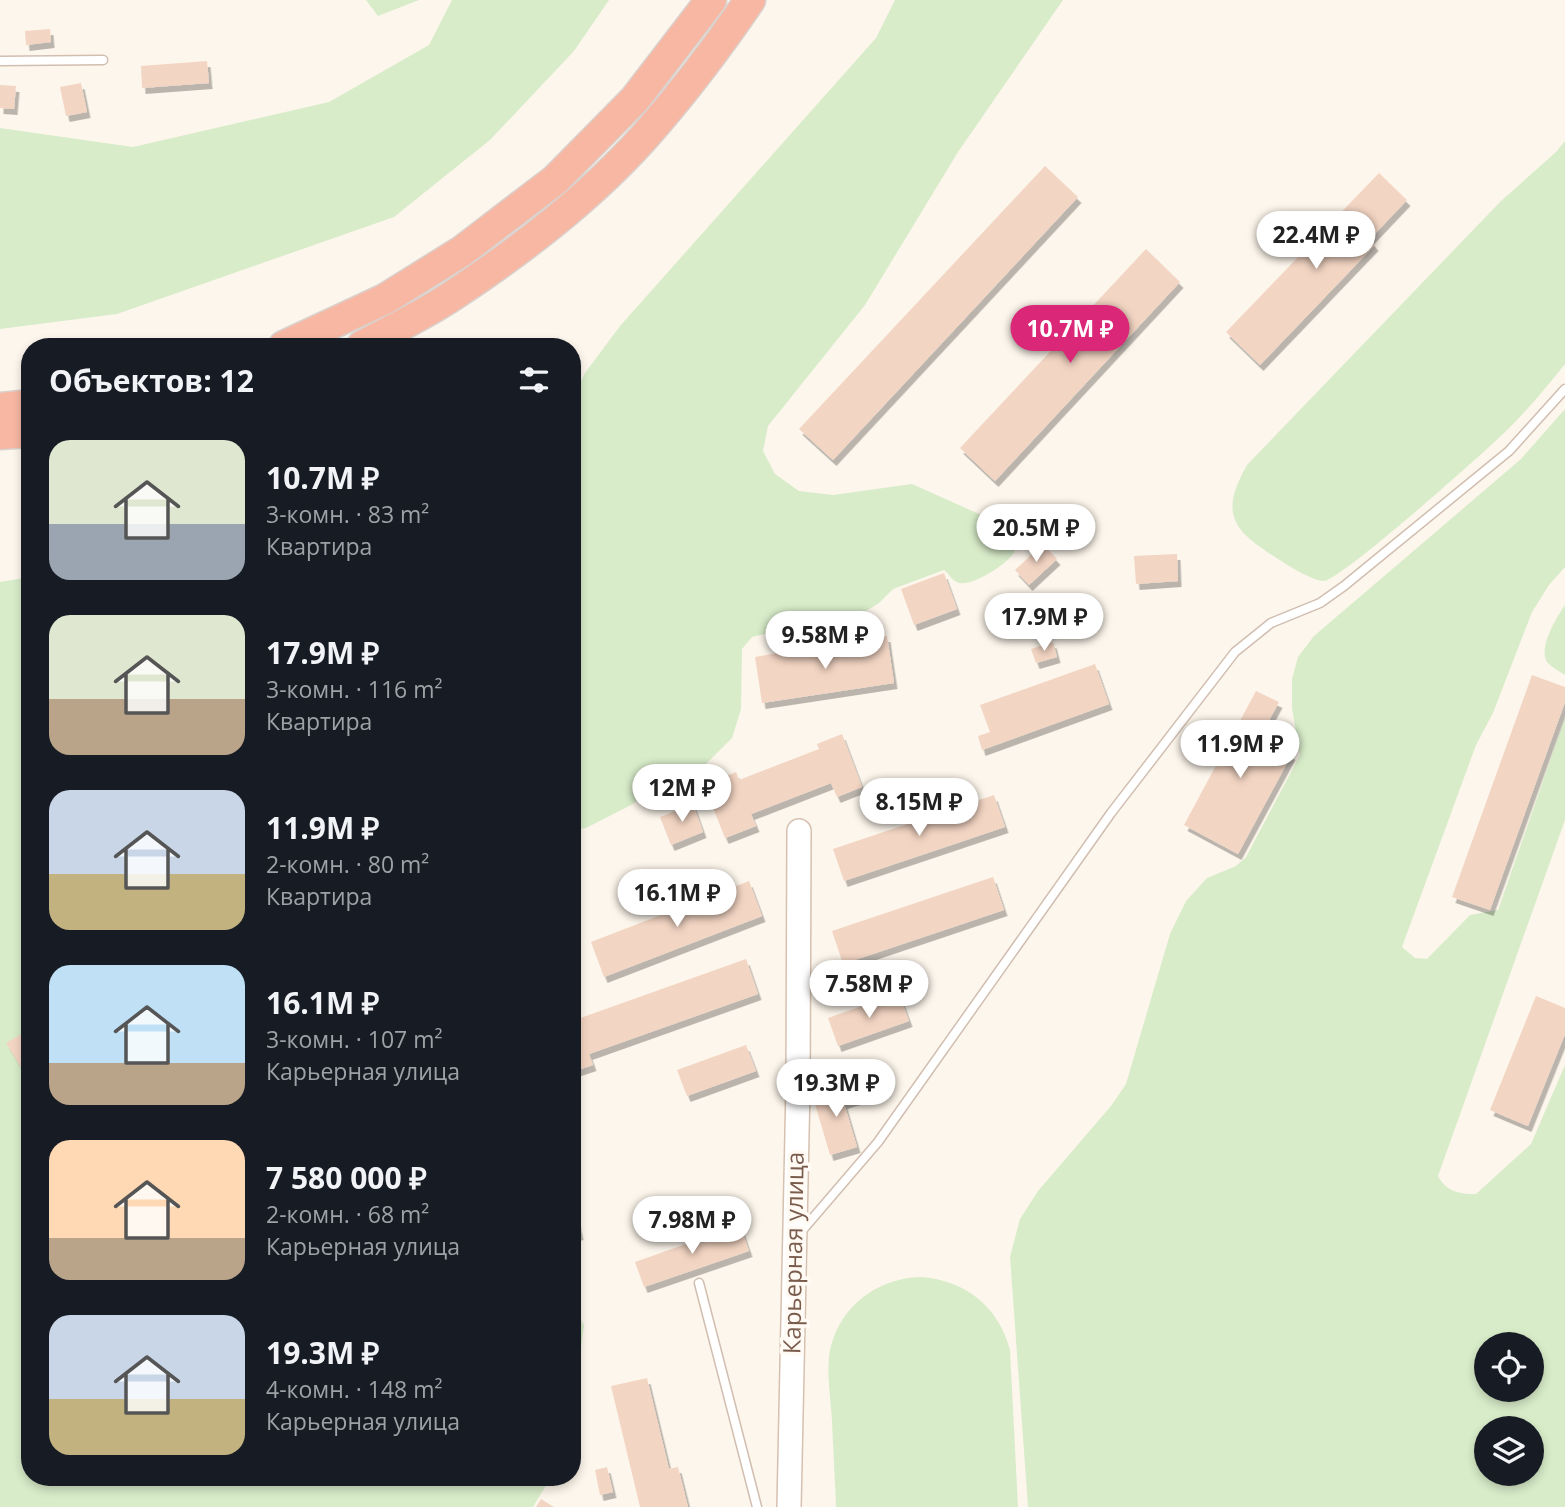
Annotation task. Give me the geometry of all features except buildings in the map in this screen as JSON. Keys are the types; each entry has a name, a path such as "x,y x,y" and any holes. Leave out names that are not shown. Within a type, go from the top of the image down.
{"highway":[{"path":"301,338 385,299 451,258 555,180 635,99 711,0"},
{"path":"376,338 452,296 502,262 597,184 645,136 700,70 750,0"},
{"path":"0,408 21,406"},
{"path":"0,434 21,433"}],"street":[{"name":"Карьерная улица","path":"789,1507 799,831"}],"lane":[{"path":"0,61 103,60"},
{"path":"795,1239 878,1142 1111,813 1235,652 1271,623 1320,603 1344,586 1509,452 1565,389"},
{"path":"699,1283 757,1507"}],"green space":[{"path":"366,0 419,0 378,16"},
{"path":"452,0 609,0 574,51 490,140 394,217 117,314 0,329 0,128 133,147 329,102 429,45"},
{"path":"895,0 1063,0 958,152 865,305 768,426 763,451 775,474 799,491 833,495 912,484 979,514 1009,533 1016,544 1014,552 996,569 972,581 957,582 944,570 893,589 866,611 752,637 742,649 741,709 732,738 704,766 666,781 631,805 581,829 581,381 620,326 876,38"},
{"path":"1565,141 1565,364 1510,428 1382,540 1336,575 1324,581 1317,580 1287,565 1257,545 1242,531 1233,514 1234,495 1247,465 1501,201"},
{"path":"1565,409 1565,567 1549,585 1532,612 1493,713 1476,745 1402,947 1415,958 1427,959 1470,915 1498,910 1565,718 1565,820 1438,1176 1445,1186 1454,1191 1476,1194 1531,1144 1565,1065 1565,1507 1028,1507 1010,1257 1020,1219 1038,1191 1111,1106 1126,1084 1170,934 1186,901 1207,878 1236,866 1246,857 1300,755 1292,708 1292,679 1298,657 1314,636 1521,459"},
{"path":"21,578 21,1486 546,1486 533,1507 0,1507 0,582"},
{"path":"1565,605 1565,675 1547,662 1545,648 1550,632"},
{"path":"921,1277 952,1284 978,1298 998,1321 1005,1335 1010,1350 1018,1507 836,1507 828,1373 833,1340 849,1311 873,1290 888,1283"},
{"path":"581,1320 584,1325 581,1348"}]}
